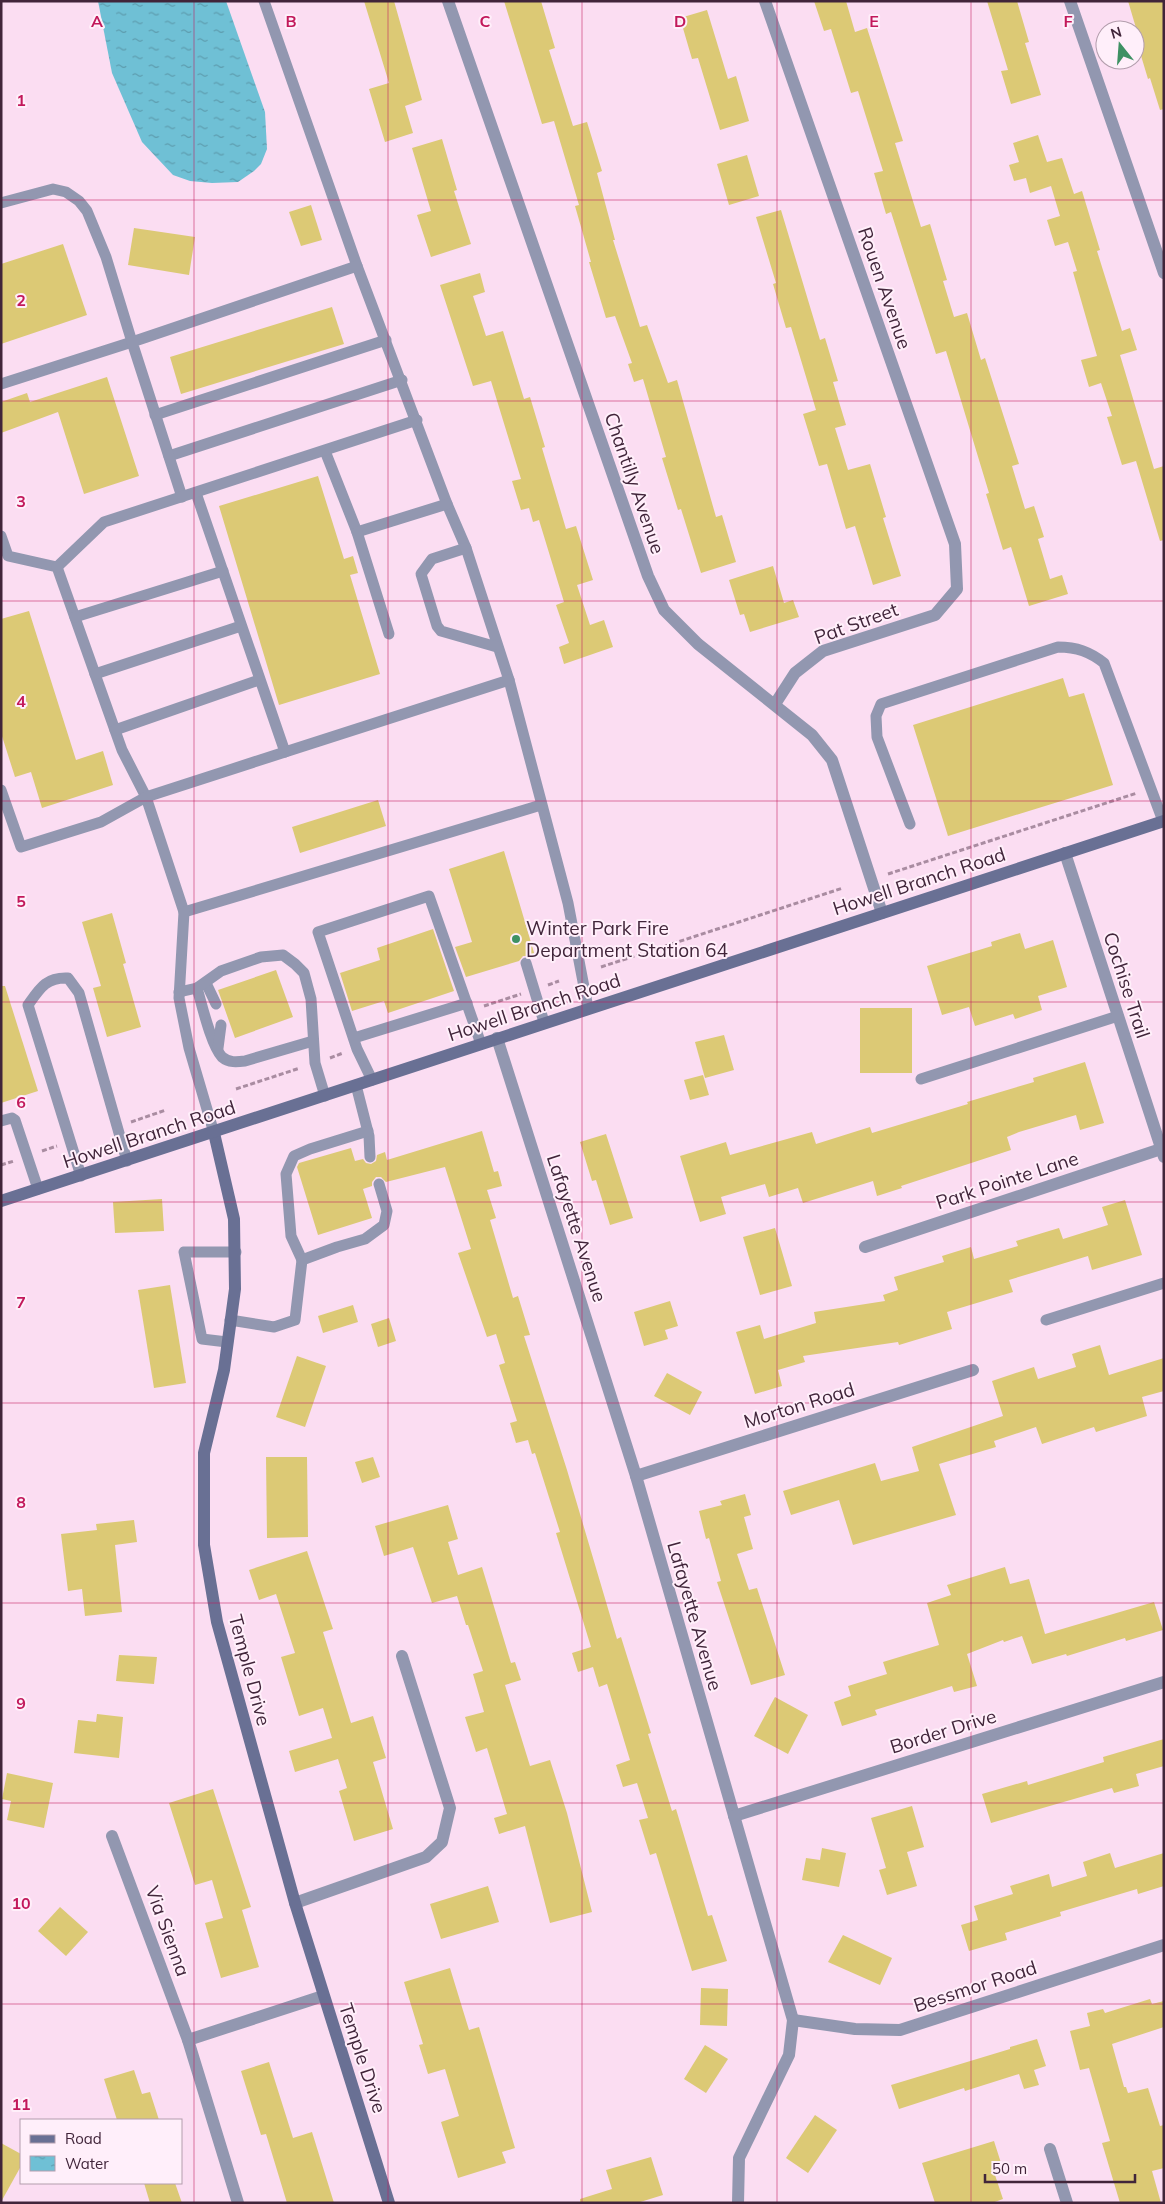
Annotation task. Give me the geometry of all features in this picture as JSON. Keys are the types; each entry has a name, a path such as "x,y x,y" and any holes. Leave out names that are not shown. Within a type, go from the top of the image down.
{"main road":[{"name":"Howell Branch Road","path":"1,1201 214,1133 544,1022 1163,821"},
{"name":"Temple Drive","path":"214,1133 234,1219 236,1252 235,1289 224,1370 204,1453 204,1545 216,1622 294,1903 389,2203"}],"street":[{"name":"Chantilly Avenue","path":"448,1 648,576 664,610 698,644 812,735 832,760 882,913"},
{"name":"Rouen Avenue","path":"765,1 955,544 957,589"},
{"path":"1070,1 1164,273"},
{"name":"Pat Street","path":"775,704 795,673 823,651 936,615 957,589"},
{"name":"Cochise Trail","path":"1065,853 1163,1153"},
{"name":"Lafayette Avenue","path":"497,1038 636,1476 793,2020 789,2056 739,2158 738,2203"},
{"name":"Park Pointe Lane","path":"865,1247 1163,1153"},
{"name":"Morton Road","path":"636,1476 973,1370"},
{"path":"294,1903 426,1857 442,1842 450,1808 402,1656"},
{"name":"Border Drive","path":"734,1816 1164,1682"},
{"name":"Via Sienna","path":"112,1836 188,2040 238,2203"},
{"name":"Bessmor Road","path":"793,2020 856,2029 900,2030 1164,1945"},
{"path":"188,2040 323,1996"},
{"path":"1050,2149 1066,2203"}],"lane":[{"path":"264,1 358,266 447,504 466,548 509,680 568,902 588,1008"},
{"path":"1,203 53,189 66,192 79,201 87,212 106,257 182,497"},
{"path":"1,384 358,266"},
{"path":"155,415 386,340"},
{"path":"169,456 402,380"},
{"path":"57,567 104,522 417,420"},
{"path":"324,451 357,532 389,634"},
{"path":"196,493 284,752"},
{"path":"357,532 447,504"},
{"path":"1,536 5,557 57,567"},
{"path":"466,548 432,559 421,574 436,626 441,631 497,646"},
{"path":"57,567 122,750 146,797 184,912 179,992 189,1048 214,1133"},
{"path":"75,617 223,571"},
{"path":"95,674 241,626"},
{"path":"910,824 878,737 876,716 881,704 1058,647 1073,647 1086,652 1104,663 1163,821"},
{"path":"115,730 259,680"},
{"path":"1,790 21,847 101,822 146,797 509,680"},
{"path":"184,912 541,805"},
{"path":"372,1080 354,1038 318,932 429,896 481,1044"},
{"path":"179,992 201,986 221,971 260,957 282,955 295,964 304,973 312,1006 315,1063 325,1096"},
{"path":"526,963 544,1022"},
{"path":"81,1176 28,1005 41,987 56,978 68,978 79,993 127,1161"},
{"path":"201,986 216,1004"},
{"path":"201,986 212,1037 222,1057 234,1062 245,1061 313,1041"},
{"path":"354,1038 467,1003"},
{"path":"921,1078 1118,1016"},
{"path":"218,1048 221,1025"},
{"path":"356,1085 368,1131 370,1157"},
{"path":"1,1121 12,1118 15,1120 38,1190"},
{"path":"230,1320 274,1326 295,1320 302,1260 291,1236 286,1174 294,1156 310,1149 368,1131"},
{"path":"302,1260 366,1239 384,1225 387,1211 379,1184"},
{"path":"227,1342 202,1339 184,1252 236,1252"},
{"path":"1046,1320 1164,1284"}],"path":[{"path":"888,874 1151,788"},
{"path":"601,967 843,888"},
{"path":"127,1124 166,1110"},
{"path":"36,1153 62,1145"},
{"path":"1,1165 17,1160"}],"water":[{"path":"98,1 226,1 265,112 267,149 261,164 254,171 238,182 212,183 190,181 173,175 142,142 112,73"}],"building":[{"path":"364,1 394,1 422,100 405,106 413,133 385,142 369,89 389,83"},
{"path":"504,1 541,1 555,48 549,50 573,126 587,122 602,171 597,173 615,240 613,240 640,327 647,325 668,383 677,380 716,517 722,515 736,562 701,573 681,509 678,510 662,458 666,457 643,379 634,382 628,364 632,363 615,316 606,318 575,206 579,205 554,121 542,124"},
{"path":"814,1 846,1 855,32 867,28 903,141 895,143 921,227 930,224 947,280 943,281 954,317 967,313 981,360 985,358 1019,464 1012,466 1025,509 1034,506 1044,537 1038,539 1050,579 1062,575 1068,594 1029,606 1011,547 1003,550 986,494 989,493 946,351 936,354 891,212 886,214 874,173 883,171 858,91 851,93 831,29 824,31"},
{"path":"987,1 1017,1 1029,42 1025,43 1041,95 1011,104 1001,71 1008,70"},
{"path":"1128,1 1164,1 1164,109 1160,110 1150,78 1148,79 1145,69 1145,20 1134,20"},
{"path":"707,10 728,79 736,76 749,121 720,130 698,58 692,59 680,18"},
{"path":"1038,135 1047,162 1062,158 1074,194 1082,191 1100,250 1097,251 1122,331 1130,328 1137,350 1120,355 1154,469 1164,466 1164,540 1160,541 1136,461 1122,465 1107,417 1112,416 1101,383 1089,387 1081,360 1097,356 1073,272 1077,271 1068,242 1055,246 1047,220 1060,216 1051,186 1030,193 1026,178 1014,181 1009,165 1019,162 1013,143"},
{"path":"442,139 457,190 454,191 471,244 431,257 417,215 431,211 412,148"},
{"path":"747,155 759,196 729,205 717,164"},
{"path":"311,205 322,240 301,246 289,212"},
{"path":"781,210 820,340 825,338 838,381 833,382 846,425 835,428 848,470 870,464 886,517 883,518 901,576 873,585 855,526 846,529 827,464 819,466 803,414 816,410 791,327 786,328 773,284 776,283 756,217"},
{"path":"134,228 195,237 189,275 128,265"},
{"path":"63,244 87,315 1,344 1,264"},
{"path":"480,273 485,292 473,296 486,336 503,331 524,399 530,397 545,447 542,448 566,529 576,526 593,580 577,585 590,625 604,620 613,647 564,664 559,647 569,643 556,605 564,602 539,520 533,522 529,508 521,510 512,481 521,479 491,381 473,386 440,285"},
{"path":"332,307 344,344 181,394 170,357"},
{"path":"107,377 139,476 84,494 58,412 1,433 1,402 27,393 30,402"},
{"path":"318,476 344,559 353,556 358,573 350,575 380,674 279,705 219,506"},
{"path":"773,566 784,603 793,600 799,617 750,632 744,614 740,615 729,580"},
{"path":"29,611 76,760 103,751 113,785 42,808 31,772 15,777 1,733 1,619"},
{"path":"1063,678 1069,697 1084,693 1113,785 948,836 913,725"},
{"path":"378,800 386,826 300,853 292,827"},
{"path":"504,851 535,956 523,956 519,961 466,977 455,947 472,942 449,869"},
{"path":"112,913 126,963 123,964 141,1027 107,1037 93,988 101,986 82,922"},
{"path":"433,929 454,991 388,1013 384,1001 352,1011 340,973 380,960 377,948"},
{"path":"1020,933 1025,949 1053,940 1067,987 1038,996 1042,1010 1015,1019 1013,1014 975,1026 969,1007 942,1015 927,966 992,946 991,942"},
{"path":"276,970 293,1017 235,1038 218,990"},
{"path":"1,986 5,986 38,1091 1,1103"},
{"path":"860,1008 912,1008 912,1073 860,1073"},
{"path":"724,1035 734,1070 705,1078 695,1042"},
{"path":"1085,1062 1104,1123 1080,1130 1076,1115 1019,1132 1007,1137 1011,1150 901,1186 902,1188 877,1196 873,1181 803,1203 798,1188 769,1197 765,1184 721,1197 726,1214 700,1222 680,1156 726,1142 730,1155 812,1132 816,1144 870,1127 872,1133 1034,1082 1033,1078"},
{"path":"703,1075 709,1095 690,1100 684,1080"},
{"path":"482,1131 494,1172 498,1171 502,1186 487,1190 496,1218 490,1220 513,1298 518,1296 530,1335 524,1336 567,1470 617,1639 621,1637 651,1733 648,1734 672,1811 676,1809 708,1916 712,1915 727,1961 692,1971 656,1853 650,1855 639,1820 648,1818 637,1783 623,1787 616,1765 630,1760 607,1684 599,1687 593,1667 578,1672 572,1653 591,1647 556,1533 560,1532 535,1453 532,1454 528,1440 516,1443 510,1423 517,1421 499,1365 505,1363 496,1334 487,1337 458,1253 471,1249 445,1167 386,1182 381,1177 376,1177 372,1182 372,1186 363,1189 372,1218 318,1235 297,1167 299,1163 351,1148 355,1161 363,1159 366,1163 371,1164 376,1161 377,1155 385,1152 387,1160"},
{"path":"606,1134 633,1218 610,1225 596,1180 592,1181 580,1142"},
{"path":"162,1199 164,1231 115,1233 113,1202"},
{"path":"1125,1200 1142,1255 1092,1270 1088,1256 1009,1280 1013,1292 947,1312 952,1329 899,1345 898,1342 803,1356 805,1362 778,1370 782,1386 755,1394 736,1332 760,1325 764,1339 816,1323 814,1312 885,1301 883,1295 898,1290 894,1277 944,1262 942,1256 971,1247 974,1259 1018,1246 1016,1241 1059,1228 1063,1239 1108,1225 1102,1207"},
{"path":"775,1228 792,1286 760,1295 743,1237"},
{"path":"170,1285 186,1383 154,1388 138,1290"},
{"path":"670,1301 678,1326 665,1330 668,1339 644,1346 634,1312"},
{"path":"353,1305 358,1322 323,1333 318,1316"},
{"path":"389,1318 396,1341 378,1347 371,1324"},
{"path":"1100,1345 1109,1375 1164,1358 1164,1391 1142,1397 1147,1416 1096,1432 1094,1427 1042,1444 1036,1427 994,1441 996,1447 939,1464 956,1515 853,1545 839,1500 791,1515 783,1491 875,1463 881,1481 919,1471 912,1447 1003,1416 992,1381 1034,1367 1038,1379 1076,1367 1072,1354"},
{"path":"297,1356 326,1366 305,1427 276,1417"},
{"path":"667,1373 702,1392 690,1415 654,1396"},
{"path":"266,1457 307,1457 308,1537 267,1538"},
{"path":"373,1457 380,1477 362,1483 355,1462"},
{"path":"745,1494 751,1515 744,1517 753,1549 737,1554 749,1590 757,1588 785,1675 751,1685 717,1582 721,1581 709,1538 706,1539 699,1511 722,1505 720,1501"},
{"path":"448,1505 458,1539 448,1542 458,1575 482,1567 511,1663 515,1662 521,1680 505,1685 530,1766 550,1760 567,1813 592,1912 550,1923 525,1826 499,1834 494,1818 507,1814 487,1748 476,1752 465,1717 484,1712 473,1674 483,1671 457,1596 432,1603 413,1547 384,1556 375,1526"},
{"path":"134,1520 137,1542 115,1545 122,1612 85,1616 82,1589 68,1591 61,1534 97,1530 96,1524"},
{"path":"307,1551 333,1629 323,1632 351,1723 373,1716 386,1758 373,1762 393,1829 354,1841 339,1791 347,1788 338,1759 295,1772 289,1751 332,1738 323,1708 299,1716 281,1657 295,1653 276,1594 259,1600 249,1570"},
{"path":"1005,1567 1010,1584 1029,1579 1045,1634 1154,1602 1163,1630 1126,1641 1125,1638 1067,1656 1066,1654 1032,1664 1022,1636 1004,1642 1003,1640 967,1654 977,1686 954,1692 952,1686 875,1710 877,1715 842,1726 834,1702 851,1696 848,1686 887,1674 883,1662 939,1645 927,1603 951,1595 947,1585"},
{"path":"119,1655 157,1657 154,1684 116,1681"},
{"path":"775,1697 808,1715 788,1754 754,1736"},
{"path":"97,1714 123,1717 119,1758 74,1753 78,1720 96,1722"},
{"path":"1164,1739 1164,1766 1136,1774 1139,1786 1114,1793 1112,1788 991,1823 982,1794 1027,1781 1028,1785 1104,1762 1103,1757"},
{"path":"7,1773 53,1783 44,1828 7,1820 11,1801 2,1799"},
{"path":"213,1789 251,1907 242,1910 259,1967 221,1978 205,1923 223,1918 212,1880 195,1885 169,1803"},
{"path":"912,1806 924,1847 907,1852 917,1886 887,1895 879,1870 886,1868 871,1818"},
{"path":"822,1848 846,1853 839,1887 802,1880 806,1858 820,1860"},
{"path":"1110,1853 1115,1868 1164,1853 1164,1886 1138,1894 1137,1889 1060,1912 1061,1916 1005,1933 1007,1940 969,1951 961,1925 978,1920 974,1906 1013,1894 1010,1886 1049,1874 1052,1887 1087,1876 1083,1862"},
{"path":"488,1886 499,1922 441,1939 430,1904"},
{"path":"60,1907 88,1932 66,1956 38,1931"},
{"path":"843,1935 892,1958 880,1985 828,1962"},
{"path":"450,1968 469,2030 479,2027 515,2148 502,2152 506,2163 458,2178 441,2122 459,2116 445,2069 428,2074 419,2045 423,2044 404,1982"},
{"path":"701,1988 728,1989 727,2026 700,2025"},
{"path":"1150,1999 1152,2004 1164,2001 1164,2027 1112,2044 1124,2087 1126,2087 1128,2093 1148,2088 1160,2126 1164,2125 1164,2168 1152,2171 1161,2203 1120,2203 1102,2143 1110,2141 1089,2068 1080,2070 1070,2031 1090,2026 1087,2013 1103,2009 1105,2013"},
{"path":"1037,2039 1046,2066 1034,2070 1039,2085 1024,2089 1019,2074 965,2091 964,2088 899,2109 891,2085"},
{"path":"705,2045 728,2059 706,2093 684,2079"},
{"path":"269,2062 293,2138 312,2132 334,2203 287,2203 266,2134 261,2135 241,2071"},
{"path":"134,2070 142,2094 150,2092 159,2119 117,2119 104,2079"},
{"path":"815,2115 837,2130 808,2173 786,2158"},
{"path":"994,2141 1001,2163 992,2166 1003,2199 992,2203 935,2203 922,2163"},
{"path":"1,2143 20,2153 20,2168 1,2202"},
{"path":"651,2157 663,2195 637,2203 580,2203 580,2199 612,2189 606,2170"},
{"path":"144,2184 175,2184 182,2203 150,2203"}],"place":[{"name":"Winter Park Fire Department Station 64","path":"516,939"}]}
